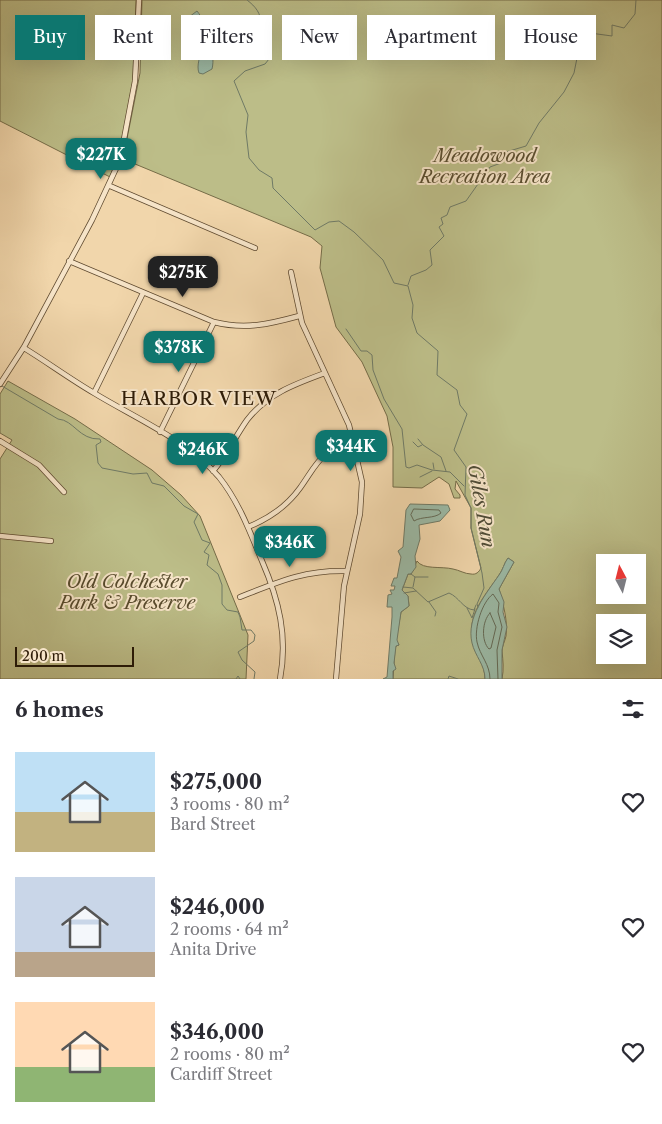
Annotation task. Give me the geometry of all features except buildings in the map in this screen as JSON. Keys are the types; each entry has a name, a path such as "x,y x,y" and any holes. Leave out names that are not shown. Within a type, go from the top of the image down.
{"street":[{"path":"0,384 24,348 110,186 120,160 135,81 139,0"},
{"path":"110,186 255,248"},
{"path":"69,261 214,322 228,325 255,326 299,316"},
{"path":"291,272 299,316 342,407 354,442 362,492 360,514 346,571 336,679"},
{"path":"94,393 143,293"},
{"path":"160,432 214,322"},
{"path":"24,348 94,393 160,432 213,471 234,499 272,584 279,608 283,634 280,679"},
{"path":"213,471 227,454 247,420 264,402 287,388 325,373"},
{"path":"0,441 39,465 64,492"},
{"path":"248,527 268,517 285,504 300,488 315,464 325,454 354,442"},
{"path":"0,536 52,541"},
{"path":"240,597 272,584 311,572 346,571"}],"green space":[{"path":"0,0 136,0 136,15 95,15 95,60 134,60 134,76 121,146 110,177 0,121"},
{"name":"Meadowood Recreation Area","path":"142,0 662,0 662,679 502,679 502,649 506,636 506,624 499,589 514,562 508,558 479,604 473,621 473,638 484,668 485,679 393,679 395,649 399,645 396,640 401,612 409,606 408,596 402,590 408,574 411,574 417,561 423,566 448,568 469,574 476,574 481,568 471,528 471,508 456,481 455,489 460,498 454,498 449,484 439,477 422,488 393,487 393,447 387,416 362,362 336,327 320,268 322,246 311,237 123,159 140,73 140,60 171,60 171,15 142,15"},
{"name":"Old Colchester Park & Preserve","path":"8,381 75,419 152,470 181,495 200,516 248,635 246,679 0,679 0,459 12,440 0,433 0,394"}],"water":[{"path":"197,11 200,15 192,15"},
{"path":"199,60 213,60 212,69 203,74 199,73"},
{"path":"410,504 448,505 450,510 440,521 419,525 420,539 415,556 416,567 411,574 408,574 402,590 408,596 409,606 401,612 397,640 399,645 396,646 394,663 396,669 393,671 393,679 383,679 387,677 392,617 392,607 387,607 388,595 392,594 390,590 394,590 395,586 391,586 394,578 397,578 401,557 398,551 403,547 406,510"},
{"path":"508,558 514,562 499,589 504,602 503,612 507,627 502,650 502,679 485,679 485,674 472,643 472,624 478,606"}],"waterway":[{"name":"Giles Run","path":"247,0 255,8 261,21 261,25 253,31 254,37 268,49 269,59 265,64 245,71 234,81 248,115 246,132 249,158 259,170 272,178 273,188 315,230 329,222 339,221 354,232 383,260 394,283 408,286 413,305 412,318 417,333 438,351 437,375 457,390 460,405 467,414 454,450 466,467 465,495 471,508 471,528 484,588 477,604 478,607"},
{"path":"408,285 411,276 426,270 432,265 430,250 444,236 439,227 443,224 441,218 447,215 450,207 466,201 490,167 501,163 506,152 526,146 539,123 564,92 574,73 580,43 590,33 612,36 612,25 624,28 635,14 636,0"},
{"path":"346,329 361,351 367,351 372,355 373,370 384,399 402,429 406,467 409,468 417,465 432,470 450,472 464,486"},
{"path":"2,386 58,419 64,420 87,436 100,439 101,442 96,445 98,463 102,468 133,474 147,473 152,483 164,486 184,506 198,514 194,522 202,540 210,543 204,552 209,555 207,565 218,574 222,585 222,604 227,610 238,612 242,630 251,630 255,635 254,641 238,652 242,660 255,672 254,679"},
{"path":"418,439 423,445 441,457 446,471"},
{"path":"413,442 418,447 422,445"},
{"path":"433,463 434,469"},
{"path":"420,477 432,471"},
{"path":"411,574 415,577 413,587"},
{"path":"415,577 428,577"},
{"path":"403,587 413,588 428,602 449,593 470,609 474,610 476,605"},
{"path":"404,593 416,591"},
{"path":"429,602 436,612 435,616"},
{"path":"467,608 472,618 475,609"},
{"path":"236,679 238,676 240,679"},
{"path":"448,679 449,676 458,679"}],"district":[{"name":"HARBOR VIEW","path":"199,398"}]}
